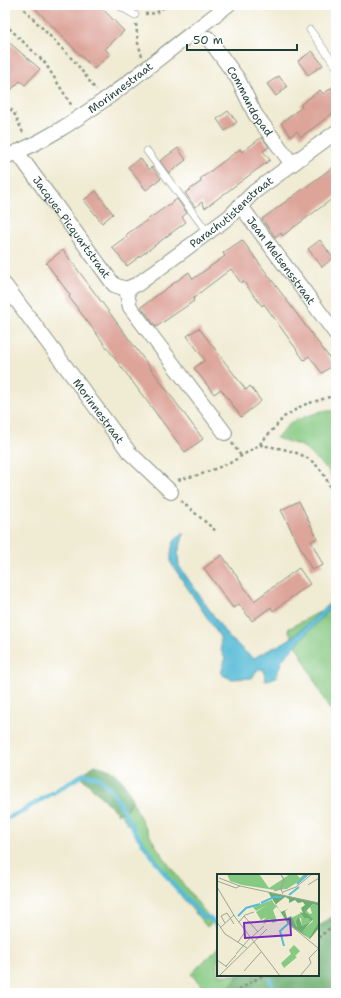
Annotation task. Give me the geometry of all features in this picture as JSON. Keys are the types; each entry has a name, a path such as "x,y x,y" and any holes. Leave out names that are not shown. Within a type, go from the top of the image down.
{"street":[{"name":"Morinnestraat","path":"17,152 79,119 150,67 228,5"},
{"name":"Commandopad","path":"208,38 238,79 255,114 292,164"},
{"name":"Parachutistenstraat","path":"126,289 138,284 208,233 229,217 240,205 336,132"},
{"name":"Jacques Picquartstraat","path":"17,152 114,285 126,289"},
{"name":"Jean Melsensstraat","path":"240,205 336,334"},
{"name":"Morinnestraat","path":"5,285 129,452 167,488"},
{"path":"126,289 130,307 225,433"}],"lane":[{"path":"118,5 135,15"},
{"path":"310,30 336,66"},
{"path":"147,151 208,233"}],"path":[{"path":"20,5 76,63 102,101"},
{"path":"150,67 140,52 135,15 156,13 167,5"},
{"path":"5,24 45,63 79,119"},
{"path":"5,106 13,111 17,152"},
{"path":"216,531 167,488 230,463 259,445 280,421 303,405 336,395"},
{"path":"259,445 280,448 304,456 319,467 336,500"},
{"path":"319,937 336,924"},
{"path":"234,993 261,976"}],"green space":[{"path":"322,411 336,411 336,485 328,470 302,446 276,438 291,422"},
{"path":"336,603 336,706 329,709 288,629"},
{"path":"94,765 108,769 123,781 132,800 125,811 118,814 81,777"},
{"path":"132,800 148,833 158,849 213,922 207,927 181,896 120,813 125,811"},
{"path":"336,914 336,993 225,993 238,976 319,976 319,926"},
{"path":"217,948 217,976 238,976 225,993 208,993 191,974"}],"water":[{"path":"184,533 178,553 179,566 229,638 254,658 294,636 333,600 336,595 336,602 282,660 276,677 265,681 264,669 257,670 252,678 231,679 221,674 225,659 221,650 220,637 171,563 174,542 176,538"}],"building":[{"path":"32,5 99,5 124,31 105,49 110,54 94,69"},
{"path":"5,39 40,69 25,85 20,81 5,96"},
{"path":"312,51 323,65 308,75 298,61"},
{"path":"279,76 287,87 276,96 267,84"},
{"path":"336,85 336,111 301,137 297,131 291,136 281,123 302,107 300,105 320,90 323,94"},
{"path":"228,111 237,122 225,131 217,119"},
{"path":"262,137 269,147 263,151 270,160 205,208 202,202 195,207 185,193 202,181 200,179 240,149 242,152"},
{"path":"178,148 186,160 169,173 160,161"},
{"path":"140,158 149,170 152,167 161,179 146,190 128,167"},
{"path":"336,165 336,196 282,236 281,233 275,237 262,219"},
{"path":"96,191 113,214 102,223 84,200"},
{"path":"177,199 187,213 182,217 186,222 127,266 112,247 127,236 127,234"},
{"path":"242,240 334,364 322,373 309,356 304,360 264,304 262,306 243,281 241,283 231,269 202,291 193,299 194,301 156,327 141,307 189,272 193,279 225,256 223,253"},
{"path":"320,240 333,258 322,267 308,249"},
{"path":"63,250 203,439 185,452 69,297 70,295 46,263"},
{"path":"199,328 246,390 250,386 261,401 241,417 221,389 214,394 194,368 205,360 187,336"},
{"path":"299,501 317,538 311,541 323,565 312,570 281,510"},
{"path":"222,555 254,601 299,568 310,584 273,611 271,607 252,621 239,604 233,608 204,568"}],"waterway":[{"path":"5,819 19,813 84,774 99,778 113,792 137,835 171,882 203,917 210,918 217,926"},
{"path":"270,980 276,993"}]}
